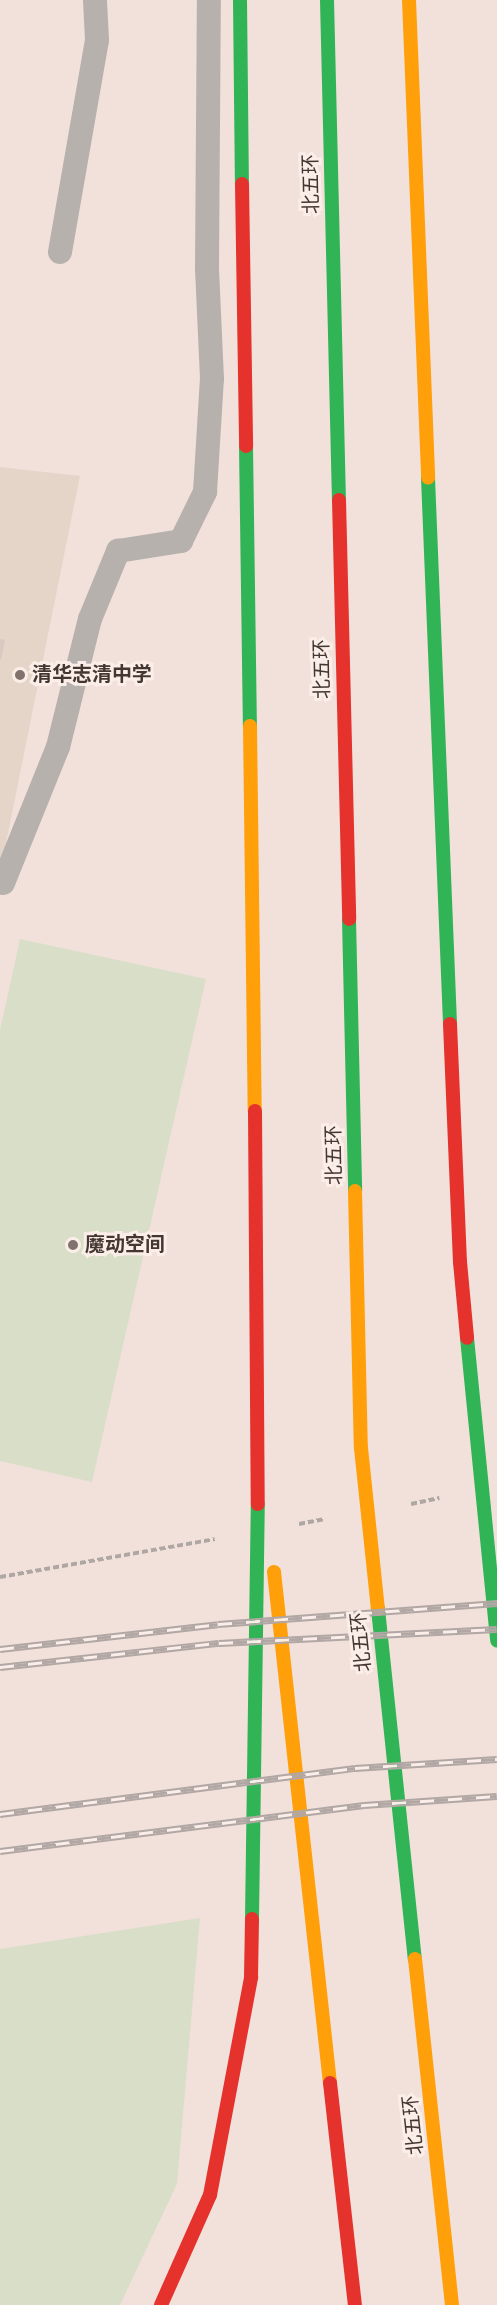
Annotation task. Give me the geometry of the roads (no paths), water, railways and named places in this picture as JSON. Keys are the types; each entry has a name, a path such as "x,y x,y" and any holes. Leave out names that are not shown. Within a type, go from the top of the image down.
{"highway":[{"path":"161,2305 210,2195 251,1977 259,1433 240,0"},
{"name":"北五环","path":"327,0 361,1448 452,2305"},
{"path":"409,0 460,1262 497,1641"},
{"path":"259,1433 355,2305"}],"lane":[{"path":"60,252 97,40 95,0"},
{"path":"3,883 58,747 90,619 118,551 181,540 205,492 212,379 207,268 208,0"}],"railway":[{"path":"0,1649 218,1624 497,1603"},
{"path":"0,1667 219,1643 497,1629"},
{"path":"0,1814 355,1768 497,1759"},
{"path":"0,1851 364,1805 497,1796"}],"place":[{"name":"清华志清中学","path":"20,675"},
{"name":"魔动空间","path":"73,1245"}]}
